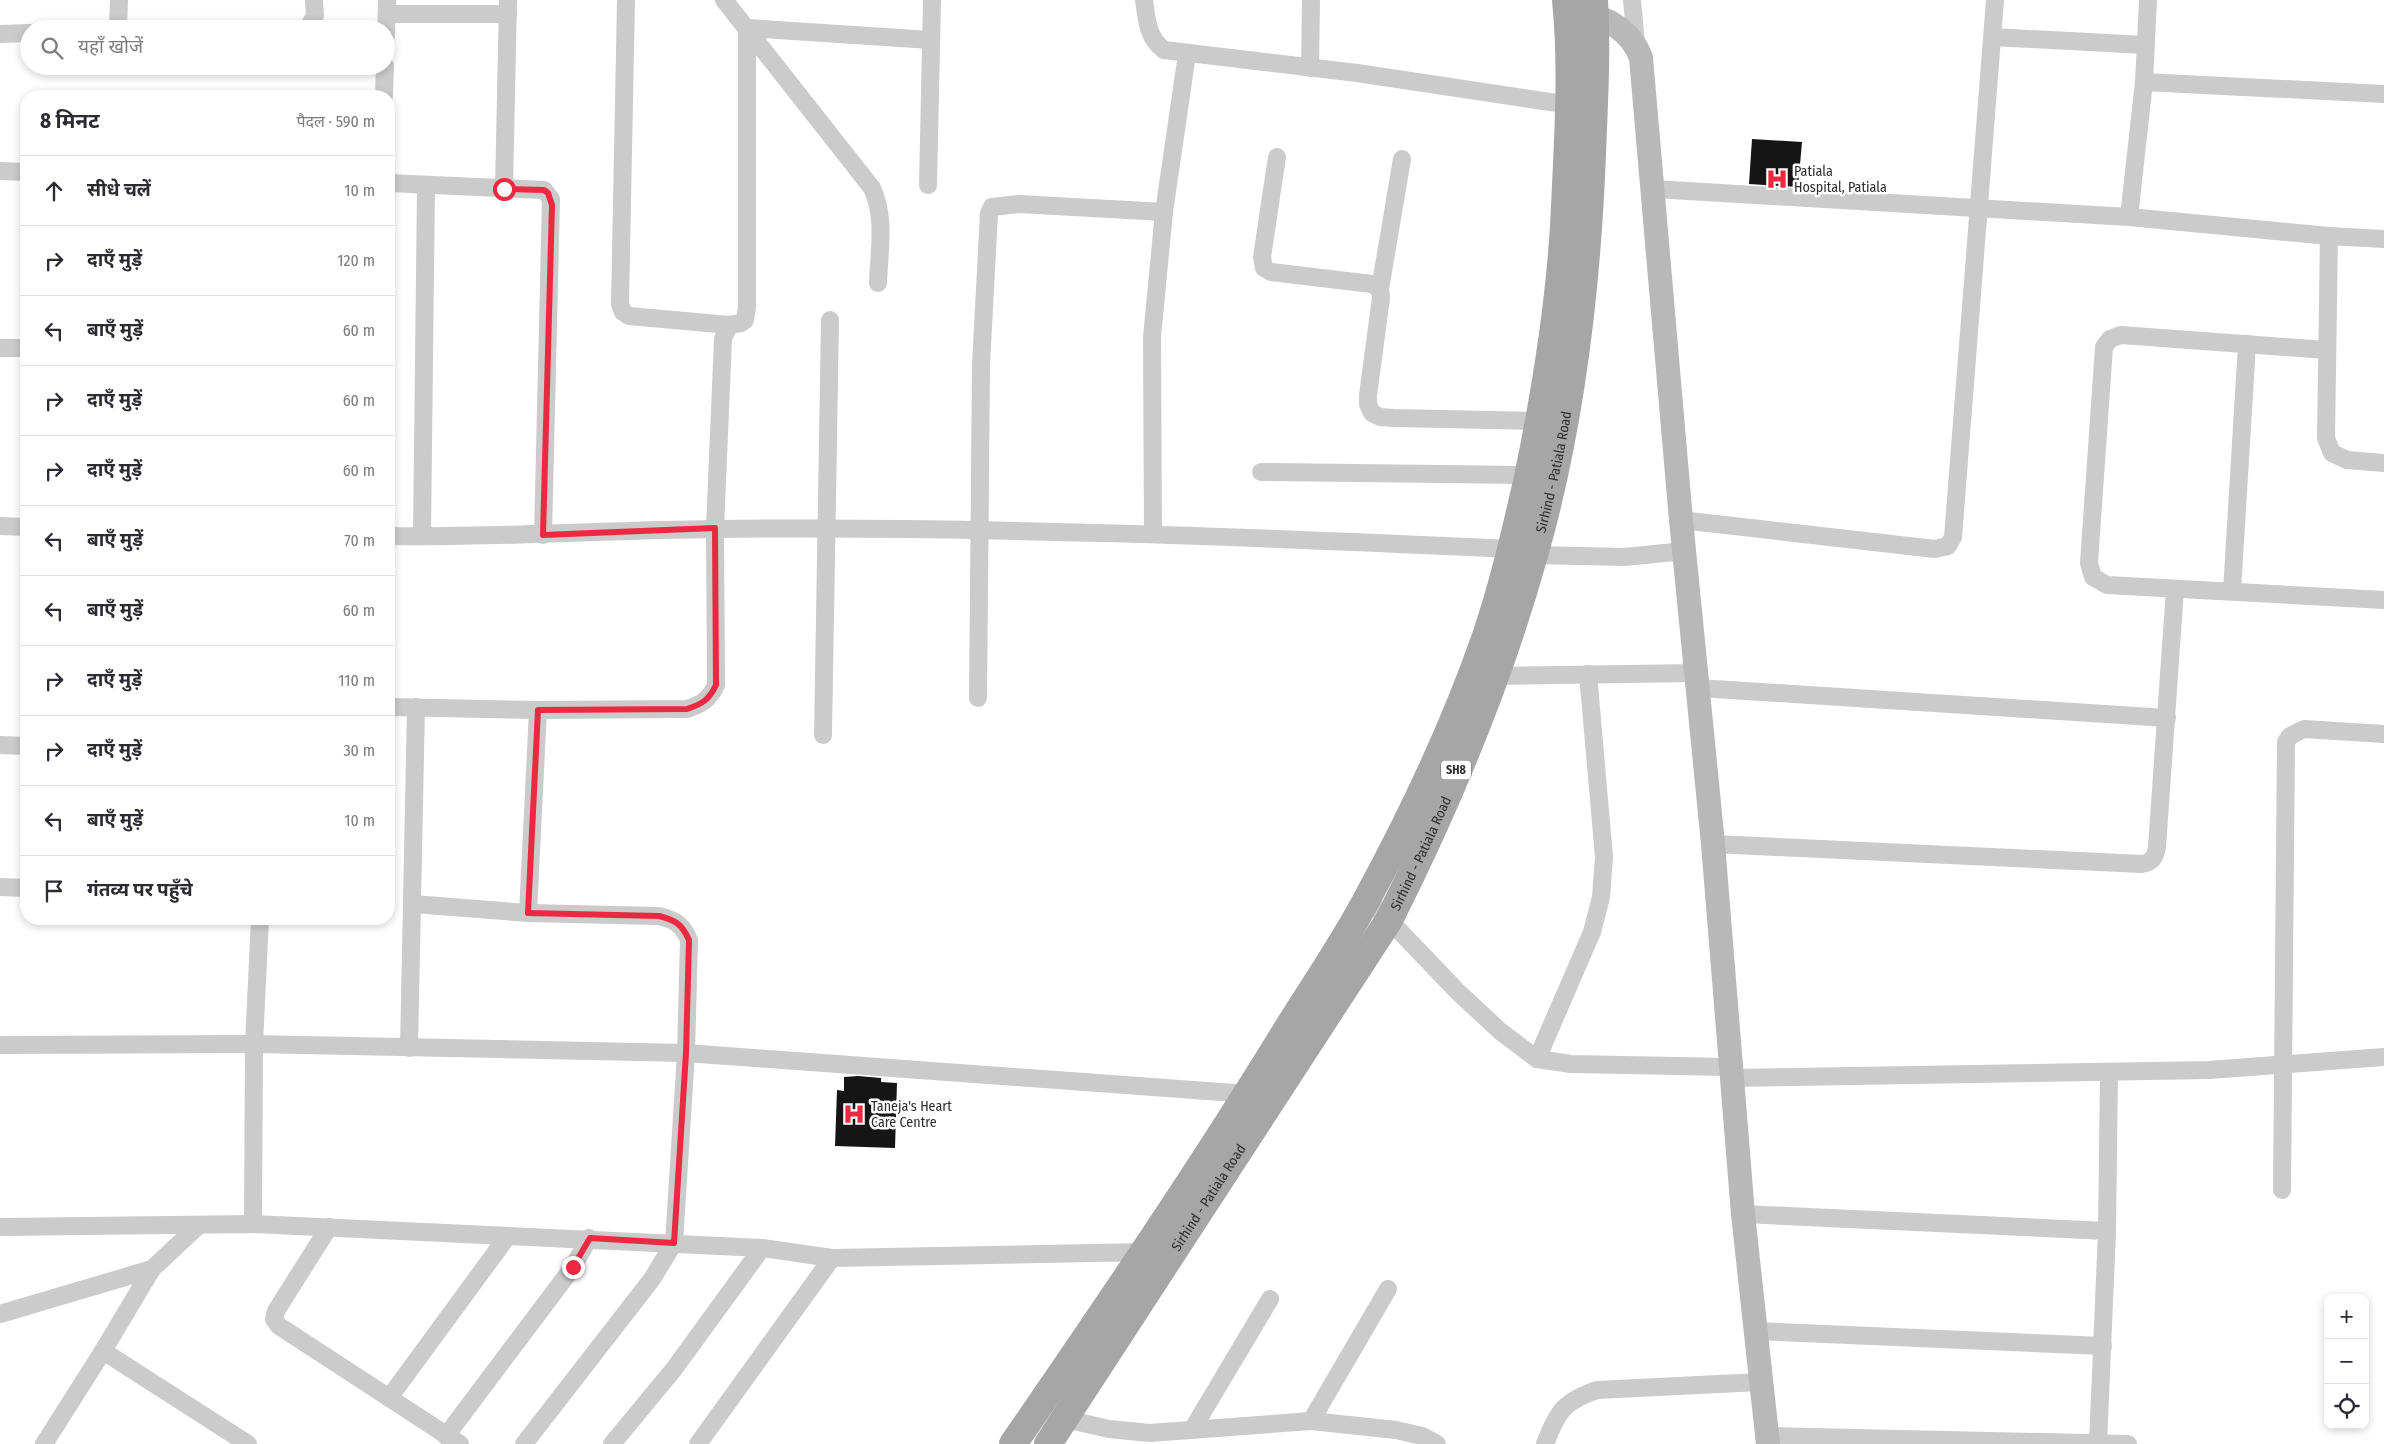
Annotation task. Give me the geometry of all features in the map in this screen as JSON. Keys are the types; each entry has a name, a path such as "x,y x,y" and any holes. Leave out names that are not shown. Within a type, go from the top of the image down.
{"main road":[{"path":"1013,1444 1146,1252 1248,1094 1367,899 1411,812 1452,722 1486,636 1523,552 1528,475 1539,421 1558,302 1563,246 1570,105 1567,6"},
{"name":"Sirhind - Patiala Road","path":"1048,1444 1390,920 1418,862 1495,676 1523,552 1566,414 1574,366 1586,267 1592,155 1595,7"}],"street":[{"path":"118,20 119,0"},
{"path":"313,20 315,16 314,0"},
{"path":"626,0 620,304 623,312 629,316 729,325 741,323 747,316 747,28"},
{"path":"724,0 872,188 880,205 881,217 878,283"},
{"path":"928,185 932,0"},
{"path":"1144,0 1149,31 1154,43 1164,50 1310,68 1570,105"},
{"path":"1310,68 1311,0"},
{"path":"1632,0 1636,44 1641,58 1654,189 1681,520 1713,844 1731,1073 1760,1382 1768,1440 2128,1444"},
{"path":"1681,520 1935,549 1948,546 1952,537 1995,0"},
{"path":"2129,217 2144,82 2148,0"},
{"path":"1567,6 1595,7 1622,29 1636,44"},
{"path":"387,20 387,7 508,7 504,189"},
{"path":"747,28 931,40"},
{"path":"0,34 20,34"},
{"path":"1993,37 2145,45"},
{"path":"1152,533 1152,337 1164,212 1187,54"},
{"path":"384,90 385,75"},
{"path":"2144,82 2384,94"},
{"path":"1277,157 1262,257 1264,268 1271,272 1372,284 1380,289"},
{"path":"1402,159 1380,289 1381,298 1368,404 1372,413 1380,417 1394,418 1539,421"},
{"path":"0,171 20,172"},
{"path":"395,183 544,190 548,193 552,205 543,535"},
{"path":"422,536 426,185"},
{"path":"1654,189 1978,210 2129,217 2330,236 2384,239"},
{"path":"978,698 978,531 982,355 988,213 992,207 1019,204 1164,212"},
{"path":"2330,236 2326,350 2326,438 2332,453 2347,460 2384,463"},
{"path":"822,735 828,529 830,320"},
{"path":"395,707 538,710 687,709 700,705 710,698 716,685 715,528 723,339 729,325"},
{"path":"2326,350 2121,335 2110,339 2104,347 2089,563 2093,577 2107,584 2384,600"},
{"path":"2232,591 2247,344"},
{"path":"0,348 20,348"},
{"path":"1261,472 1528,475"},
{"path":"0,526 20,527"},
{"path":"395,536 543,535 715,528 828,529 1152,533 1624,556 1685,551"},
{"path":"1713,844 2142,864 2150,862 2154,858 2157,847 2175,589"},
{"path":"1495,676 1588,674 1698,680 2166,718"},
{"path":"1537,1059 1592,932 1601,897 1604,857 1588,674"},
{"path":"409,1048 416,708"},
{"path":"528,913 538,710"},
{"path":"2282,1190 2286,742 2296,732 2304,729 2384,734"},
{"path":"0,745 20,746"},
{"path":"0,887 20,888"},
{"path":"1367,899 1390,920 1458,992 1500,1031 1537,1059 1571,1064 1731,1073 2209,1070 2384,1057"},
{"path":"413,904 528,913 659,916 674,919 684,928 689,940 686,1053 674,1243 652,1279 524,1444"},
{"path":"253,1224 254,1044 260,925"},
{"path":"0,1045 254,1044 686,1053 1248,1094"},
{"path":"2098,1443 2107,1231 2108,1072"},
{"path":"1744,1214 2107,1231"},
{"path":"0,1227 253,1224 507,1237 590,1238 762,1248 832,1258 1146,1252"},
{"path":"44,1444 152,1269 199,1225"},
{"path":"329,1228 276,1311 274,1320 279,1326 453,1440 573,1267 590,1238"},
{"path":"389,1398 507,1237"},
{"path":"612,1444 674,1369 762,1248"},
{"path":"698,1444 832,1258"},
{"path":"0,1314 152,1269"},
{"path":"1311,1421 1388,1289"},
{"path":"1192,1430 1270,1299"},
{"path":"1755,1331 2103,1346"},
{"path":"103,1351 248,1444"},
{"path":"1546,1444 1552,1426 1566,1404 1580,1396 1597,1390 1760,1382"},
{"path":"1065,1419 1109,1429 1150,1432 1311,1421 1396,1430 1422,1436 1438,1444"}],"building":[{"path":"1752,139 1802,142 1798,187 1749,184"},
{"path":"844,1077 881,1078 881,1082 897,1083 895,1148 835,1146 837,1090 844,1091"}],"place":[{"name":"Patiala Hospital, Patiala","path":"1777,179"},
{"name":"Taneja's Heart Care Centre","path":"854,1114"}],"route":[{"path":"504,189 544,190 548,193 552,205 543,535 715,528 716,685 710,698 700,705 687,709 538,710 528,913 659,916 674,919 684,928 689,940 686,1053 674,1243 590,1238 573,1267"}]}
